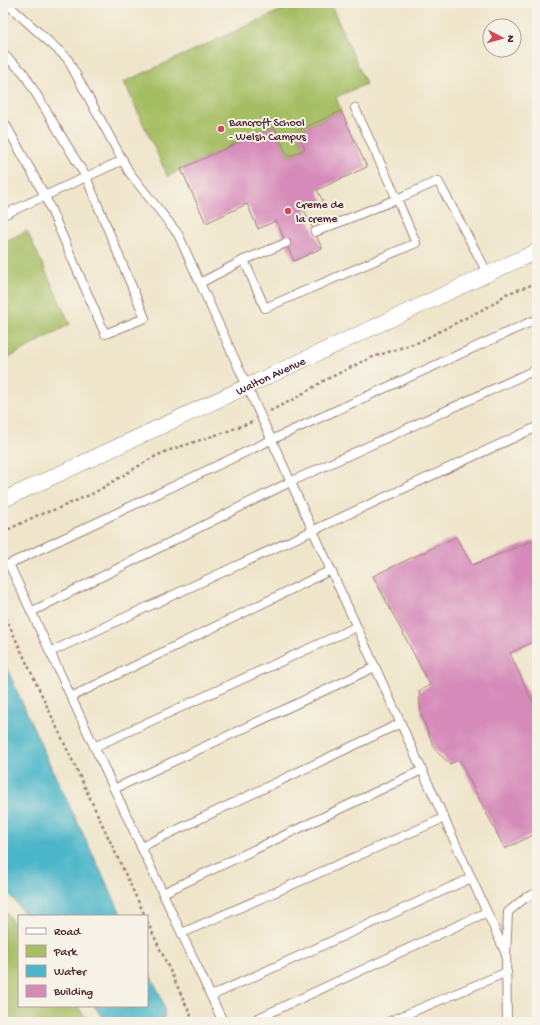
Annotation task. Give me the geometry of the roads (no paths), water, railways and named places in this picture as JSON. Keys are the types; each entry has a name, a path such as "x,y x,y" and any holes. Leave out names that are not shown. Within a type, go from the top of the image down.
{"street":[{"name":"Walton Avenue","path":"3,500 537,251"}],"lane":[{"path":"6,3 67,58 129,172 178,234 246,387 506,954"},
{"path":"3,54 23,72 86,177 145,318 105,334 45,196 3,120"},
{"path":"244,260 265,308 416,243 355,108"},
{"path":"3,215 123,160"},
{"path":"315,232 438,181 488,274"},
{"path":"200,283 244,260 286,243"},
{"path":"223,1022 9,564 271,440 537,319"},
{"path":"31,612 290,482 537,369"},
{"path":"50,652 537,427"},
{"path":"71,697 330,570"},
{"path":"94,746 356,627"},
{"path":"114,789 375,667"},
{"path":"141,846 401,723"},
{"path":"163,893 422,770"},
{"path":"182,933 444,818"},
{"path":"211,996 471,878"},
{"path":"506,1021 506,954 508,912 525,898 537,893"},
{"path":"250,1022 487,912"},
{"path":"388,1022 506,972"}],"water":[{"path":"3,660 51,767 122,915 25,915 3,885"},
{"path":"148,971 162,1002 164,1009 163,1022 107,1022 95,1007 148,1007"}],"place":[{"name":"Bancroft School - Welsh Campus","path":"221,129"},
{"name":"Creme de la creme","path":"288,211"}]}
